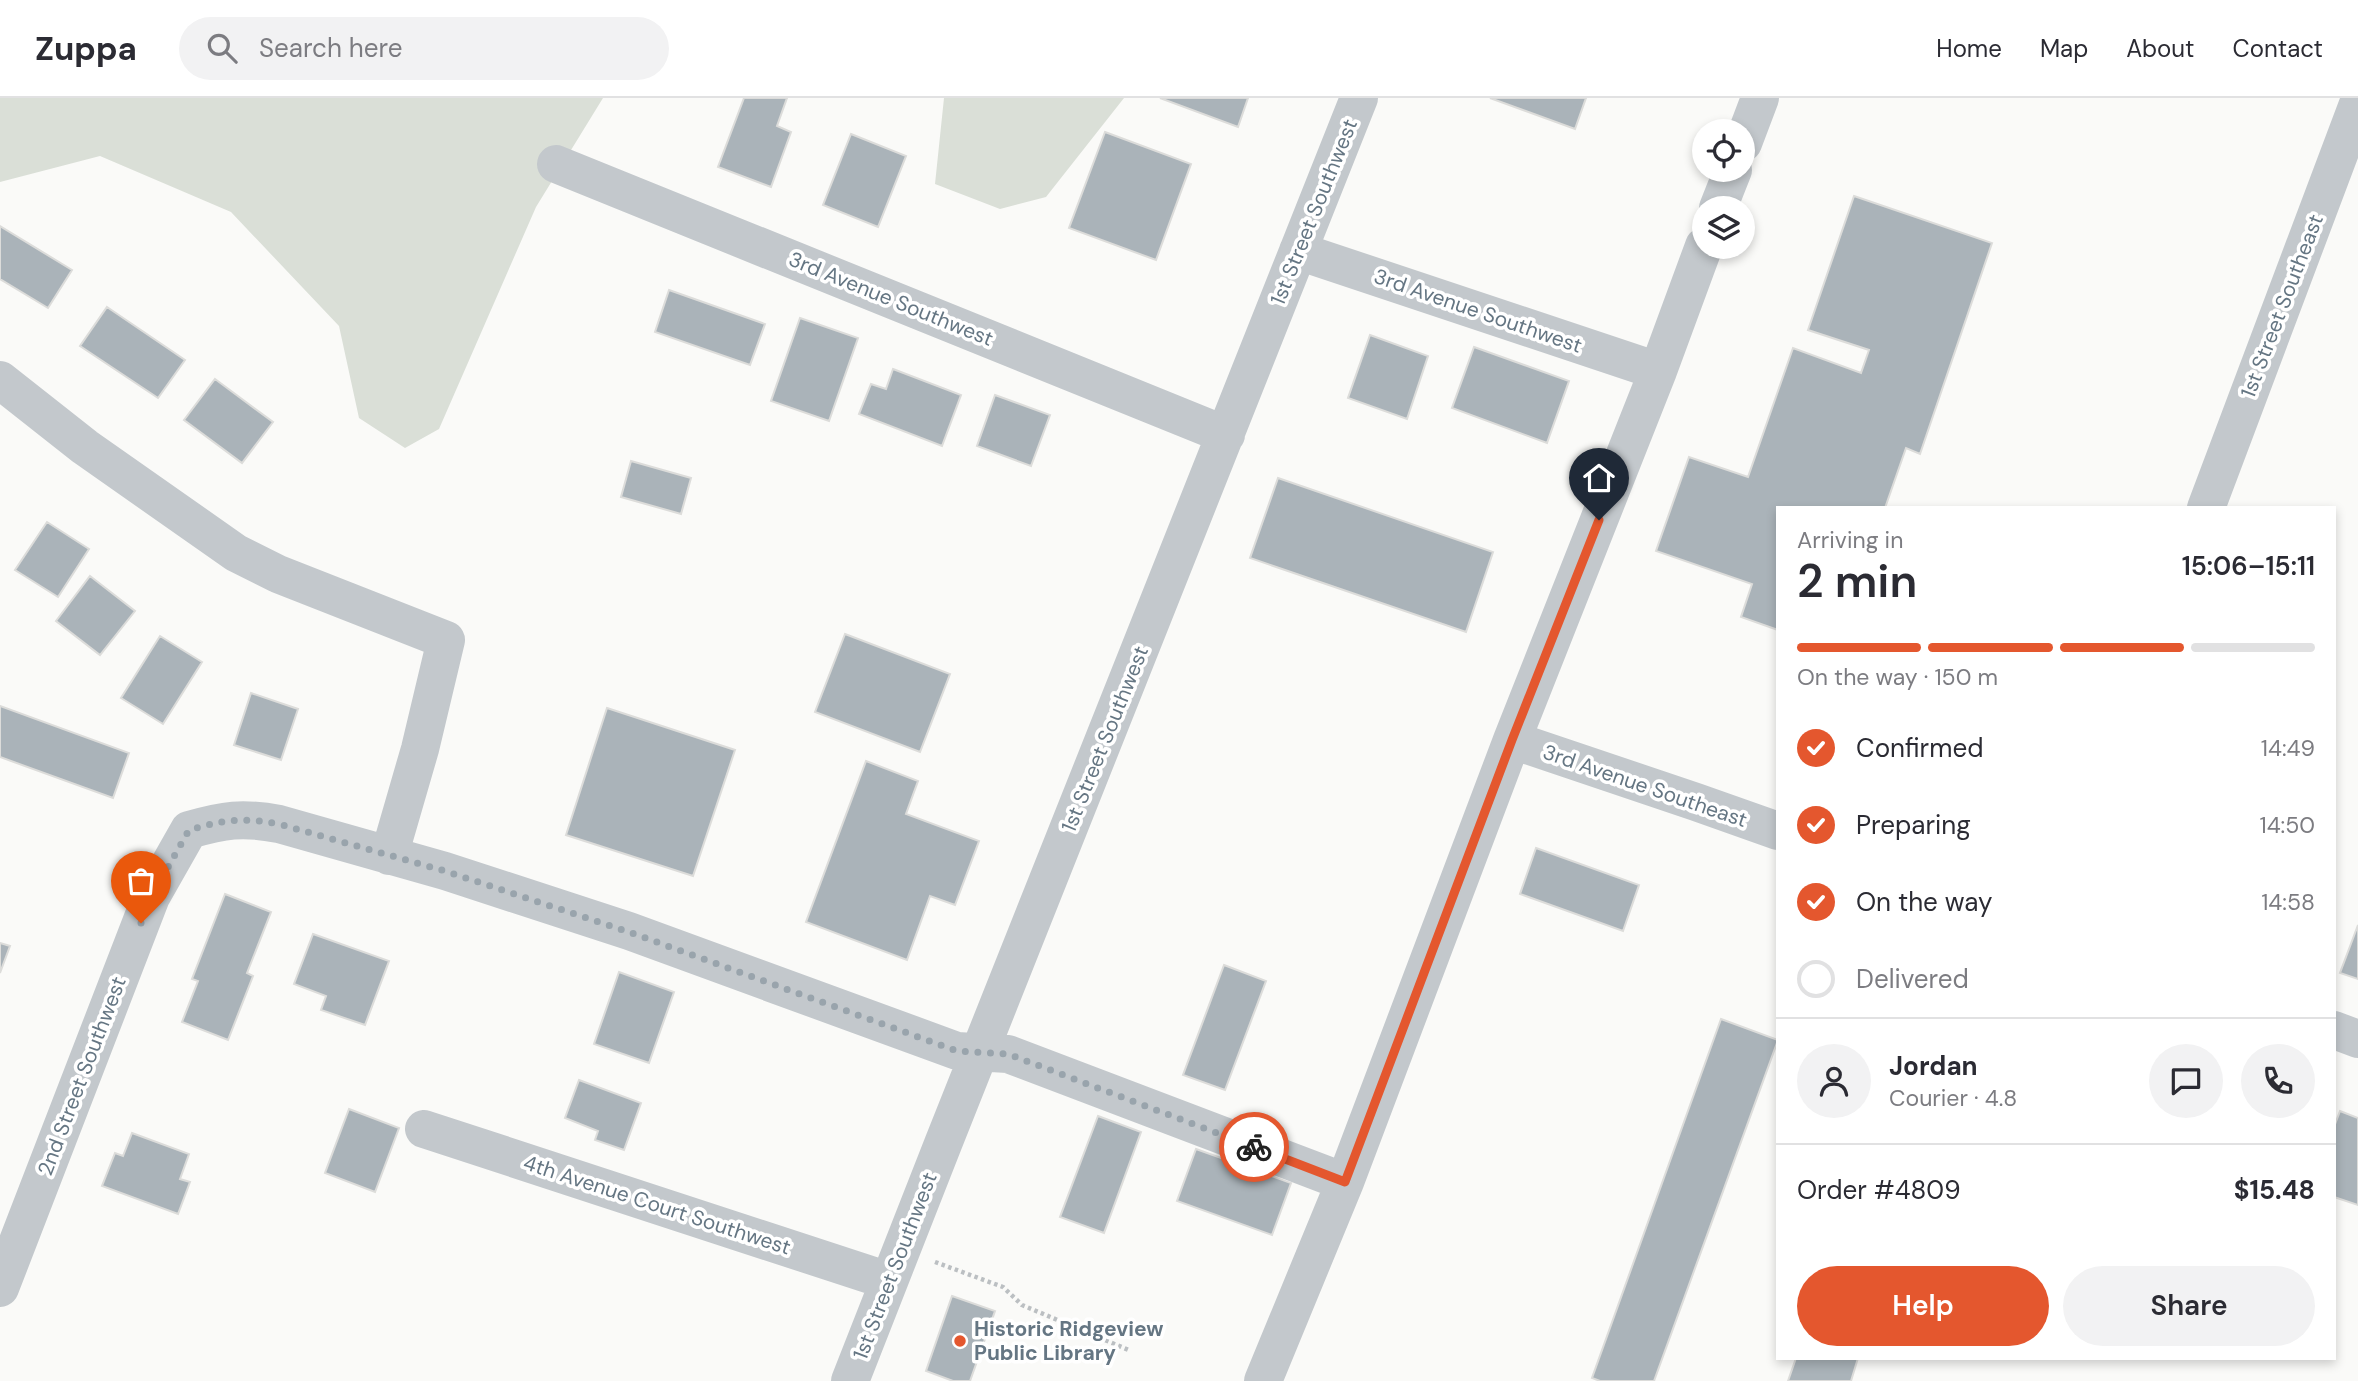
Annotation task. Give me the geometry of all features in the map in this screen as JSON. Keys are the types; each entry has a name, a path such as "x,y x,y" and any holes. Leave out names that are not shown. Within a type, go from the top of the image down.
{"street":[{"name":"1st Street Southwest","path":"850,1381 1359,98"},
{"path":"1752,119 1760,98"},
{"name":"1st Street Southeast","path":"2207,506 2358,104"},
{"name":"3rd Avenue Southwest","path":"556,164 1226,435"},
{"name":"3rd Avenue Southwest","path":"1298,251 1658,371"},
{"path":"1263,1381 1345,1182 1512,740 1658,371 1699,259"},
{"path":"0,380 85,447 236,553 278,574 446,640 420,748 389,856 445,871 629,932 957,1051 1008,1054 1345,1182"},
{"name":"3rd Avenue Southeast","path":"1512,740 1776,830"},
{"name":"2nd Street Southwest","path":"0,1288 151,897 189,830 222,820 256,820 279,824 389,856"},
{"path":"2336,1031 2358,1039"},
{"name":"4th Avenue Court Southwest","path":"424,1129 895,1266"}],"path":[{"path":"895,1266 1003,1287 1022,1305 1131,1351"}],"shaded area":[{"path":"0,98 603,98 536,207 439,429 405,448 359,418 339,326 231,212 100,156 0,182"},
{"path":"944,98 1124,98 1046,197 1000,209 935,184"}],"building":[{"path":"744,98 787,98 777,126 791,132 771,187 718,167"},
{"path":"1160,98 1248,98 1238,127"},
{"path":"1490,98 1586,98 1575,129"},
{"path":"1105,132 1191,164 1156,260 1069,228"},
{"path":"851,134 906,156 878,227 823,205"},
{"path":"1854,196 1992,243 1920,454 1906,448 1886,506 1776,506 1776,629 1741,617 1752,584 1656,551 1689,457 1748,477 1793,348 1861,373 1869,350 1808,330"},
{"path":"0,226 72,270 48,308 0,279"},
{"path":"669,290 765,324 750,365 655,332"},
{"path":"107,307 185,360 158,398 80,346"},
{"path":"800,318 858,338 829,421 771,401"},
{"path":"1370,335 1428,356 1407,419 1348,398"},
{"path":"1474,347 1569,381 1547,443 1452,408"},
{"path":"893,369 961,395 942,446 859,414 871,384 886,389"},
{"path":"215,379 273,422 242,463 184,420"},
{"path":"995,395 1050,415 1031,466 977,446"},
{"path":"631,461 691,478 681,514 621,497"},
{"path":"1278,478 1493,552 1466,632 1250,558"},
{"path":"47,522 89,549 58,597 15,570"},
{"path":"90,576 135,611 100,655 56,621"},
{"path":"845,634 950,674 920,752 815,712"},
{"path":"160,636 202,662 163,724 121,698"},
{"path":"251,693 298,709 281,760 234,745"},
{"path":"0,706 129,753 113,798 0,757"},
{"path":"607,708 735,750 693,876 566,835"},
{"path":"866,761 918,781 906,814 979,841 955,905 930,896 907,960 806,922"},
{"path":"1536,848 1639,885 1623,931 1520,894"},
{"path":"225,894 271,912 247,973 253,976 228,1040 182,1022 198,981 192,979"},
{"path":"2358,925 2358,979 2340,973"},
{"path":"313,934 389,961 365,1025 321,1010 326,996 294,984"},
{"path":"0,943 10,946 0,973"},
{"path":"1224,965 1266,981 1225,1090 1183,1075"},
{"path":"619,972 674,992 649,1063 594,1044"},
{"path":"1721,1019 1776,1039 1654,1381 1600,1381 1592,1378"},
{"path":"579,1080 641,1103 624,1150 595,1140 598,1131 565,1118"},
{"path":"349,1109 399,1128 375,1192 325,1173"},
{"path":"2340,1111 2358,1118 2358,1205 2336,1198 2336,1122"},
{"path":"1098,1116 1141,1132 1104,1233 1060,1217"},
{"path":"132,1133 189,1154 180,1179 190,1182 178,1214 102,1186 115,1153 123,1156"},
{"path":"1196,1149 1291,1183 1272,1235 1177,1201"},
{"name":"Historic Ridgeview Public Library","path":"952,1296 995,1311 970,1381 953,1381 926,1371"},
{"path":"1795,1360 1857,1360 1851,1381 1788,1381"}],"way so far":[{"path":"141,923 151,897 189,830 222,820 256,820 279,824 445,871 629,932 957,1051 1008,1054 1254,1147"}],"place":[{"name":"Historic Ridgeview Public Library","path":"960,1341"}],"route":[{"path":"1254,1147 1345,1182 1512,740 1599,520"}]}
